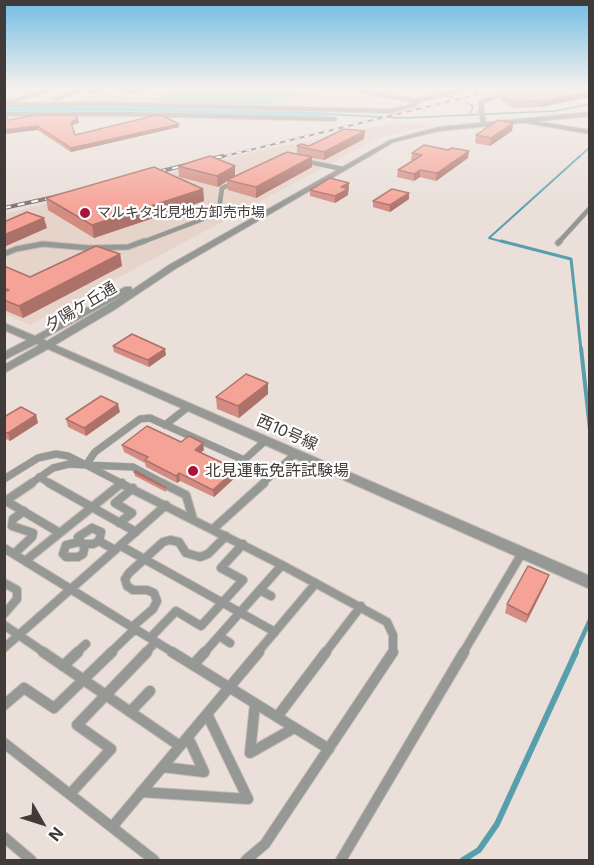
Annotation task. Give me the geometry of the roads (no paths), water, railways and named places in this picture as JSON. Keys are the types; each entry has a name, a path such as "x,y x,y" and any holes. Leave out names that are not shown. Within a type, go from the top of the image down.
{"street":[{"name":"夕陽ケ丘通","path":"4,357 97,304 172,267 380,147 405,137 437,129"},
{"path":"575,129 590,132"},
{"name":"夕陽ケ丘通","path":"4,370 111,308 172,267"},
{"name":"西10号線","path":"4,326 590,583"}],"lane":[{"path":"297,159 343,169"},
{"path":"4,254 16,249 43,244 89,248 128,247 202,219 219,209 222,188 240,179"},
{"path":"558,243 590,208"},
{"path":"165,425 188,407"},
{"path":"86,465 95,452 140,420 150,418 244,460 265,441"},
{"path":"4,479 38,458 56,454 68,456 243,544 387,622 393,635 393,653 265,844 246,861"},
{"path":"213,529 295,454"},
{"path":"66,545 24,511 5,501 53,468 69,464 133,467 186,495 193,519"},
{"path":"39,477 136,532"},
{"path":"25,561 122,483"},
{"path":"119,523 132,513 115,503 133,489"},
{"path":"4,648 166,505"},
{"path":"14,554 32,537 33,532 12,526 13,519 24,511"},
{"path":"66,545 63,554 72,558 83,554 81,533 92,528 101,532 99,541"},
{"path":"4,705 24,687 54,708 153,609 157,600 154,593 147,590 133,590 127,586 125,579 163,542 170,540 179,542 191,556 200,557 208,554 226,536"},
{"path":"66,545 99,541 145,559 275,632"},
{"path":"70,794 111,748 77,725 176,611 201,626 243,580 221,568 243,544"},
{"path":"4,548 329,749"},
{"path":"341,861 522,554"},
{"path":"193,665 282,565"},
{"path":"4,583 16,590 17,599 4,614"},
{"path":"112,827 316,583"},
{"path":"260,590 271,596"},
{"path":"277,717 361,606"},
{"path":"4,625 180,746"},
{"path":"219,636 231,643"},
{"path":"63,666 86,644"},
{"path":"130,712 150,691"},
{"path":"255,704 250,753 294,728"},
{"path":"141,792 248,799 207,714"},
{"path":"163,767 204,772 188,737"},
{"path":"4,743 154,861"},
{"path":"4,837 31,861"}],"waterway":[{"path":"578,158 590,147"},
{"path":"507,243 489,238 580,156"},
{"path":"501,241 571,259 581,350"},
{"path":"581,348 590,429"},
{"path":"575,653 590,620"},
{"path":"463,860 479,850 497,824 576,652"}],"railway":[{"path":"217,158 334,129"},
{"path":"145,175 223,156"},
{"path":"4,208 63,195"}],"place":[{"name":"マルキタ北見地方卸売市場","path":"85,213"},
{"name":"北見運転免許試験場","path":"193,471"}]}
